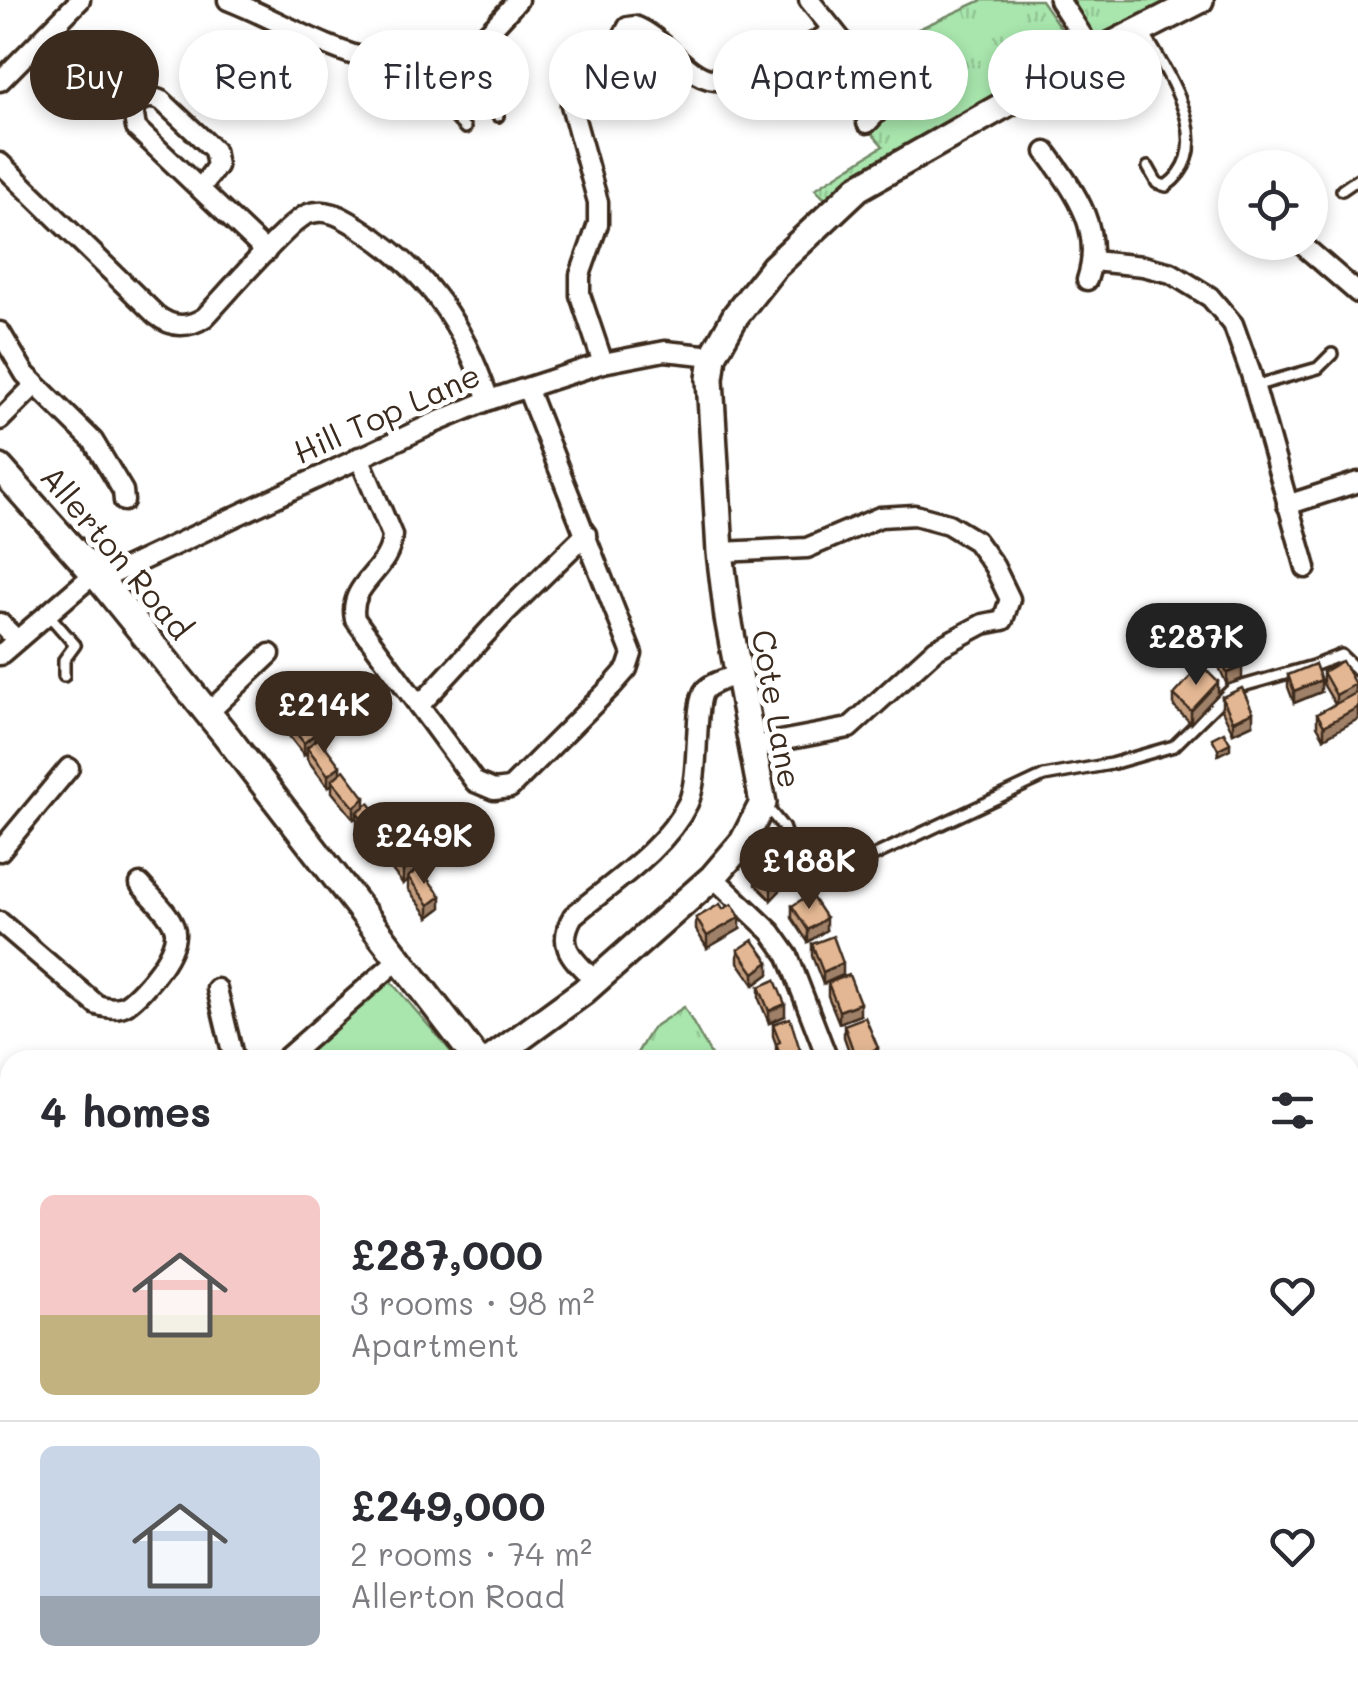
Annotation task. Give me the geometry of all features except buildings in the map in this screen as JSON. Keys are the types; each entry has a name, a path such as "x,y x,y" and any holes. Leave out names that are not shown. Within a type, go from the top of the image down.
{"street":[{"path":"0,81 80,0"},
{"path":"228,0 348,52"},
{"path":"487,30 518,0"},
{"path":"809,0 833,30"},
{"path":"1059,0 1078,30"},
{"name":"Cote Lane","path":"1142,29 1200,0"},
{"path":"200,189 217,166 214,150 162,101 151,97 140,100 133,110 136,128 266,252"},
{"name":"Cote Lane","path":"503,1050 595,981 713,876 743,842 763,803 720,552 710,380 713,356 736,315 774,267 858,188 988,114"},
{"path":"575,120 598,202 598,224 580,275 580,295 604,364"},
{"path":"1046,152 1074,190 1089,220 1093,262 1087,280"},
{"path":"0,163 156,315 170,324 186,325 205,317 301,217 316,212 340,215 380,240 443,304 464,336 489,400"},
{"path":"1319,260 1358,294"},
{"path":"1093,262 1157,269 1198,288 1220,306 1233,324 1306,568"},
{"path":"0,332 19,366 93,441 123,491 124,501"},
{"name":"Hill Top Lane","path":"0,655 97,577 489,400 604,364 666,351 713,356"},
{"path":"0,420 35,384"},
{"path":"359,457 392,535 392,544 386,558 356,595 354,613 358,625 475,782 486,789 502,790 516,784 612,686 630,664 631,649 527,388"},
{"name":"Allerton Road","path":"0,468 97,577 208,713 469,1050"},
{"path":"1287,504 1358,482"},
{"path":"720,552 807,548 880,516 915,515 948,524 976,541 1010,599 1003,620 983,624 936,648 849,728 753,746"},
{"path":"419,706 586,534"},
{"path":"0,624 16,640"},
{"path":"208,713 270,654"},
{"path":"595,981 572,957 564,940 566,928 573,916 675,825 690,800 696,778 699,699 706,687 739,674"},
{"path":"0,851 69,768"},
{"path":"713,876 771,932 788,956 824,1050"},
{"path":"0,922 97,1005 126,1005 169,958 175,945 174,927 140,884"},
{"path":"295,1050 399,959"},
{"path":"216,989 231,1050"}],"lane":[{"path":"1142,29 1183,108 1190,133 1183,170 1176,179 1166,186 1157,182 1148,167"},
{"path":"457,120 465,128"},
{"path":"1342,190 1358,178"},
{"path":"1254,386 1318,368 1332,354"},
{"path":"48,614 75,645 64,660 64,676"},
{"path":"763,803 783,827 795,860 808,878 824,879 1044,776 1111,764 1174,746 1232,689 1340,655 1358,672"}],"green space":[{"path":"982,0 1041,0 1062,30 988,30 988,102 968,114 968,30 916,30"},
{"path":"1072,0 1171,0 1112,30 1091,30"},
{"path":"880,120 958,120 824,198 815,189 883,146 868,129"},
{"path":"387,977 449,1050 304,1050"},
{"path":"684,1007 708,1050 639,1050 652,1028"}]}
